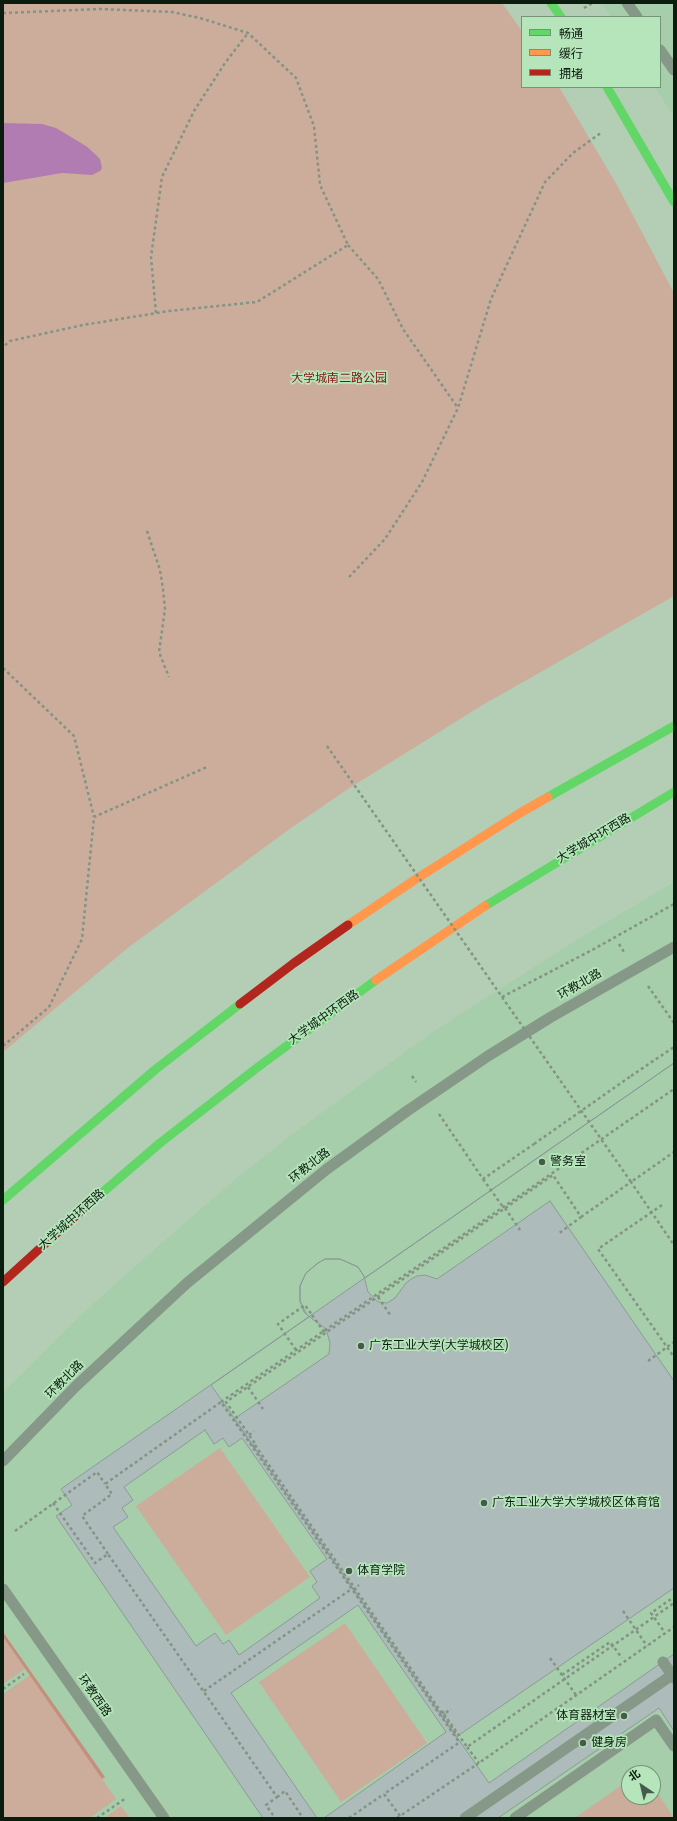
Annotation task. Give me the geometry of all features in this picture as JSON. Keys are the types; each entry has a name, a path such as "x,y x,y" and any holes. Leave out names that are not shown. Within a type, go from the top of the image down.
{"main road":[{"path":"608,88 674,202"},
{"path":"3,1200 156,1069 294,963 352,922 520,813 674,726"},
{"name":"大学城中环西路","path":"3,1282 76,1215 160,1143 340,1006 497,898 674,792"}],"lane":[{"path":"556,10 566,3"},
{"path":"627,3 636,16"},
{"path":"661,51 674,70"},
{"name":"环教北路","path":"3,1461 76,1386 187,1283 327,1169 413,1106 488,1056 551,1017 674,947"},
{"name":"环教西路","path":"3,1589 164,1818"},
{"path":"465,1818 673,1676 663,1662"},
{"path":"515,1818 656,1720 674,1746"}],"path":[{"path":"3,14 100,9 172,12 200,18 248,33 296,78 314,126 320,185 348,245 378,279 402,329 458,408"},
{"path":"156,313 151,257 162,177 194,111 225,63 248,33"},
{"path":"349,577 385,539 422,482 458,408 491,299 545,182 573,153 602,132"},
{"path":"3,347 10,341 82,325 156,313 257,302 348,245"},
{"path":"147,531 160,570 164,589 165,609 159,652 169,677"},
{"path":"3,668 74,736 94,817 82,939 48,1007 3,1046"},
{"path":"326,746 674,1245"},
{"path":"94,817 207,767"},
{"path":"502,997 674,904"},
{"path":"465,946 471,942"},
{"path":"646,983 674,1023"},
{"path":"484,1179 581,1110 674,1047"},
{"path":"253,1447 256,1445 226,1402 378,1297 674,1088"},
{"path":"438,1112 520,1230"},
{"path":"558,1234 674,1152"},
{"path":"105,1484 296,1350 553,1175 581,1217"},
{"path":"662,1205 598,1249 674,1357"},
{"path":"378,1297 391,1316"},
{"path":"296,1350 278,1324 305,1305 325,1333"},
{"path":"648,1361 674,1342"},
{"path":"248,1387 263,1409"},
{"path":"221,1402 455,1732 453,1734"},
{"path":"234,1421 237,1420 345,1574 353,1589 459,1742 349,1818"},
{"path":"248,1434 254,1431"},
{"path":"14,1531 97,1472 112,1494 82,1516 276,1797"},
{"path":"53,1503 95,1563 108,1554"},
{"path":"204,1692 359,1585"},
{"path":"663,1630 651,1613 674,1597"},
{"path":"467,1747 674,1603"},
{"path":"623,1611 647,1646"},
{"path":"397,1818 479,1763 674,1627"},
{"path":"562,1675 610,1642 622,1658"},
{"path":"550,1658 576,1695"},
{"path":"3,1689 24,1674"},
{"path":"432,1704 436,1701 479,1763"},
{"path":"444,1714 451,1709"},
{"path":"97,1818 142,1786"},
{"path":"275,1818 266,1804 285,1791 304,1818"},
{"path":"384,1794 400,1816"}],"shaded area":[{"path":"602,3 674,3 674,117 656,88 661,88 661,16 610,16"},
{"path":"3,123 42,124 56,128 86,146 100,159 102,168 100,171 92,175 62,173 3,183"},
{"name":"广东工业大学(大学城校区)","path":"674,882 674,1818 3,1818 3,1392 79,1317 233,1181 294,1133 434,1031 578,939"},
{"path":"3,1632 105,1777 102,1779 3,1637"}],"green space":[{"name":"大学城南二路公园","path":"3,3 502,3 521,30 521,88 560,88 617,185 674,293 674,596 481,706 348,789 291,828 129,947 3,1052"},
{"path":"220,1448 310,1577 226,1635 136,1506"},
{"path":"345,1623 427,1743 341,1802 259,1682"},
{"path":"3,1637 25,1669 3,1684"},
{"path":"30,1675 116,1799 90,1818 3,1818 3,1694"},
{"path":"621,1786 621,1805 661,1805 661,1798 674,1818 575,1818"},
{"path":"121,1806 130,1818 104,1818"}],"building":[{"path":"674,1063 674,1731 659,1708 498,1818 324,1818 446,1732 358,1605 231,1693 317,1818 263,1818 56,1516 72,1505 61,1489","holes":["205,1430 214,1444 223,1438 229,1447 242,1438 327,1559 310,1571 317,1582 312,1586 320,1598 239,1655 229,1640 223,1644 215,1633 196,1646 113,1527 128,1517 122,1508 133,1500 124,1487"]},
{"name":"广东工业大学大学城校区体育馆","path":"674,1063 674,1654 489,1783 211,1385 309,1317 304,1312 300,1301 300,1286 306,1273 318,1263 325,1259 340,1259 358,1267 365,1278"},
{"name":"广东工业大学大学城校区体育馆","path":"550,1201 674,1381 674,1588 456,1737 234,1419 329,1354 330,1343 326,1329 307,1315 300,1301 300,1286 303,1279 306,1273 318,1263 325,1259 340,1259 358,1267 364,1276 368,1292 378,1302 387,1303 395,1298 406,1283 411,1279 417,1276 425,1275 437,1279"}],"traffic: fast":[{"path":"551,3 560,16"},
{"path":"608,88 674,202"},
{"path":"548,797 674,726"},
{"path":"485,906 674,792"},
{"path":"82,1210 160,1143 258,1067 376,980"},
{"path":"3,1200 156,1069 240,1004"}],"traffic: slow":[{"path":"348,925 416,879 548,797"},
{"path":"376,980 485,906"}],"traffic: jam":[{"path":"240,1004 294,963 348,925"},
{"path":"3,1282 82,1210"}],"place":[{"name":"警务室","path":"542,1162"},
{"name":"广东工业大学(大学城校区)","path":"361,1346"},
{"name":"广东工业大学大学城校区体育馆","path":"484,1503"},
{"name":"体育学院","path":"349,1571"},
{"name":"体育器材室","path":"624,1716"},
{"name":"健身房","path":"583,1743"}]}
